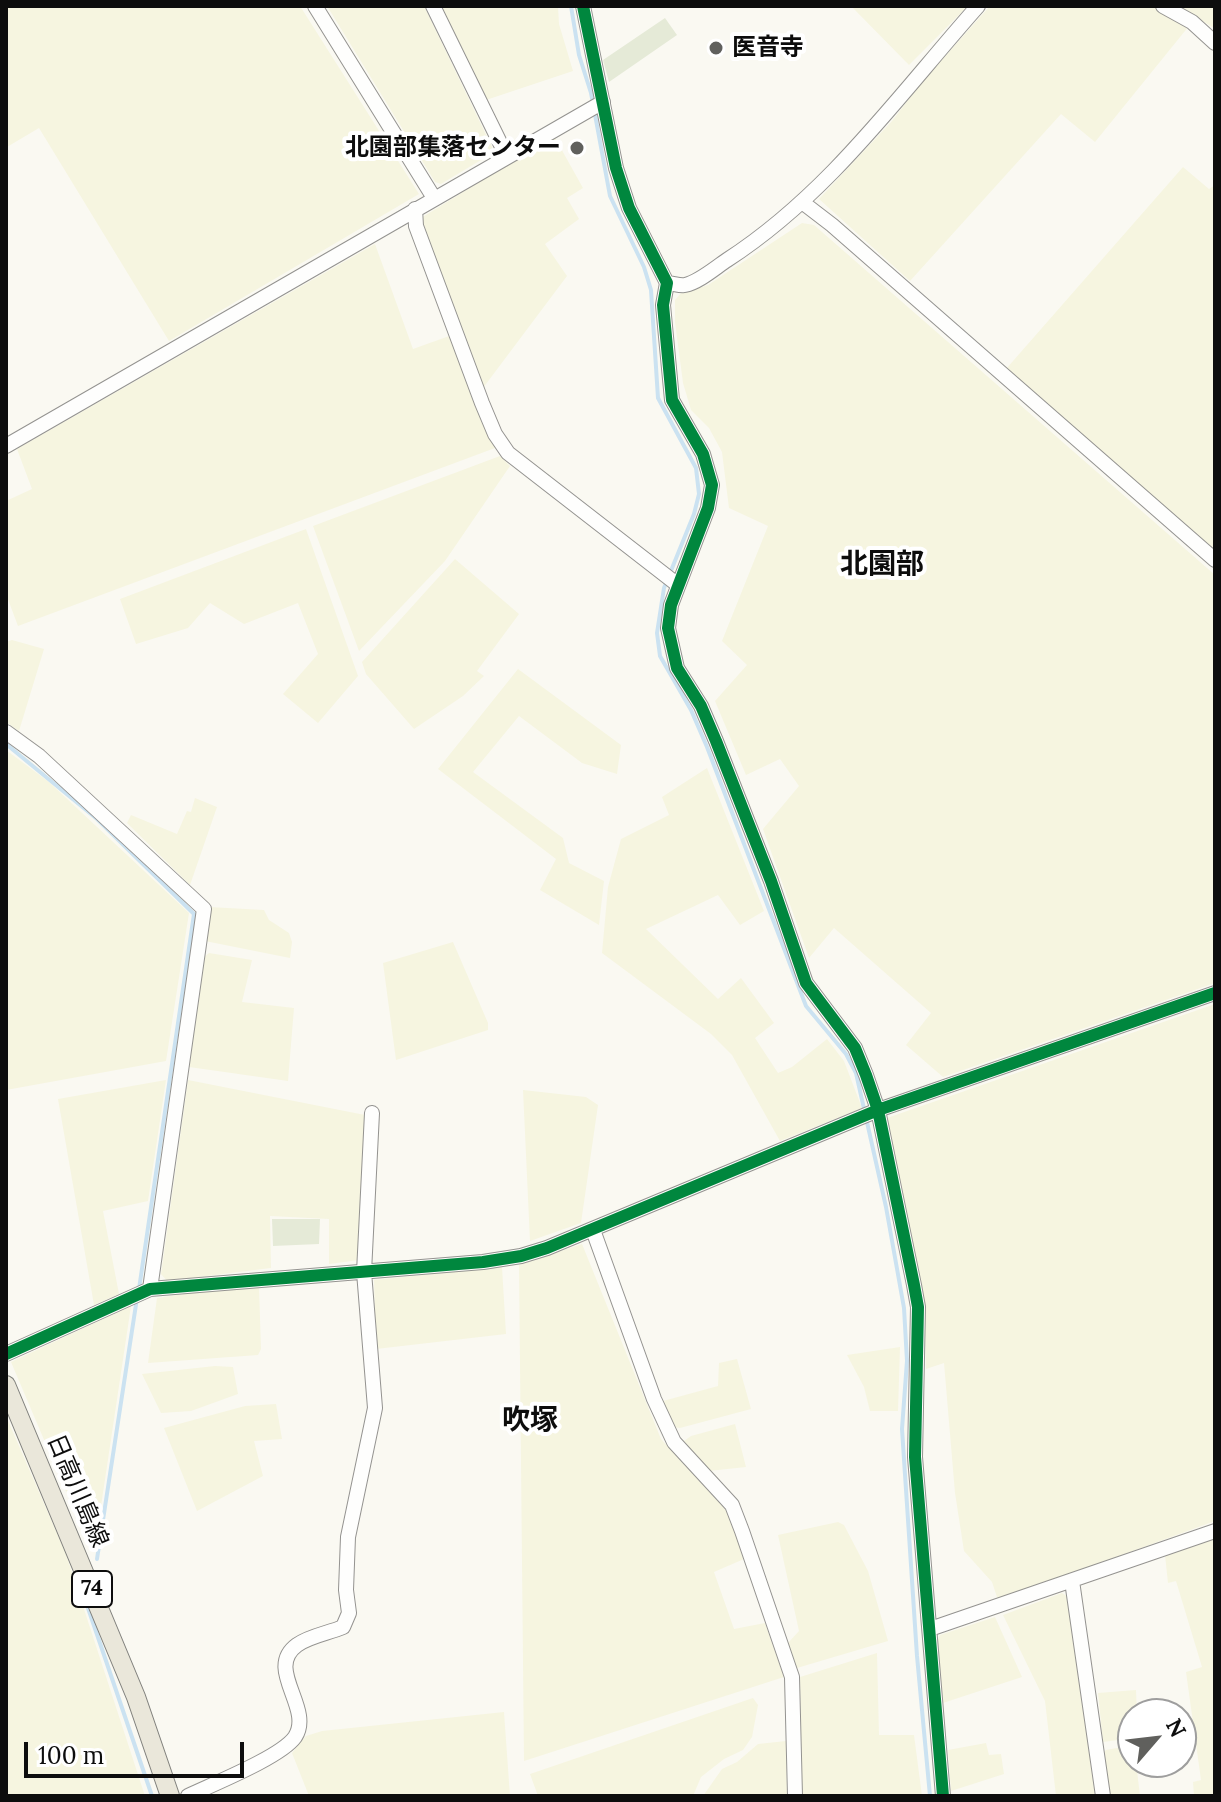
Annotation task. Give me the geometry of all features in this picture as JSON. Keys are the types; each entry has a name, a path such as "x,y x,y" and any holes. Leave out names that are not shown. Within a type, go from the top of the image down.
{"main road":[{"name":"日高川島線","path":"6,1385 136,1697 170,1796"}],"street":[{"path":"315,6 434,198"},
{"path":"433,6 507,157"},
{"path":"583,6 616,168 629,208 667,283 663,305 672,400 703,454 712,485 708,508 671,605 668,628 677,668 701,706 716,741 771,881 806,983 855,1048 878,1110 918,1307 915,1457 943,1796"},
{"path":"667,283 685,285 699,279 763,237 859,147 978,6"},
{"path":"1163,6 1192,22 1215,43"},
{"path":"6,446 603,102"},
{"path":"802,202 844,235 1215,560"},
{"path":"415,209 416,226 482,403 505,449 678,585"},
{"path":"6,732 39,756 204,909 150,1289"},
{"path":"6,1354 150,1289 483,1262 521,1256 593,1230 878,1110 1215,993"},
{"path":"188,1796 285,1748 298,1734 298,1715 284,1666 288,1653 299,1643 343,1627 349,1613 346,1590 348,1537 375,1408 364,1272 372,1113"},
{"path":"593,1230 654,1399 674,1442 732,1505 742,1531 792,1677 795,1796"},
{"path":"930,1629 1215,1531"},
{"path":"1072,1581 1103,1796"}],"green space":[{"path":"6,6 300,6 419,194 169,341 39,128 6,145"},
{"path":"327,6 424,6 492,147 491,154 441,184 435,182"},
{"path":"441,6 558,6 559,24 573,71 486,100"},
{"path":"851,6 968,6 909,65"},
{"path":"990,6 1152,6 1189,26 1095,142 1061,114 910,281 819,199 892,121 922,82"},
{"path":"1177,6 1215,6 1215,29 1214,28"},
{"path":"665,18 677,35 609,82 603,60"},
{"path":"554,136 583,188 567,198 579,219 545,244 567,276 483,388 421,218"},
{"path":"1183,167 1209,189 1215,185 1215,552 1006,369"},
{"path":"802,223 814,225 1215,575 1215,983 943,1077 906,1045 931,1013 834,928 809,958 763,829 799,786 780,759 746,775 715,701 747,665 722,641 768,526 729,508 722,452 709,428 691,410 683,383 675,300 681,293 708,285"},
{"path":"375,244 413,349 452,335 495,448 18,626 6,594 6,501 32,489 17,449"},
{"path":"500,456 510,466 445,561 359,651 313,526"},
{"path":"306,529 358,676 318,723 283,694 318,654 298,603 244,624 210,603 188,628 136,644 120,599"},
{"path":"455,559 519,614 477,671 484,676 463,696 414,729 366,674 362,662"},
{"path":"12,640 44,649 19,731 6,722 6,642"},
{"path":"518,669 621,745 617,774 582,763 519,716 473,772 563,838 569,863 604,881 599,925 540,890 556,859 438,769"},
{"path":"6,750 49,782 189,913 166,1061 6,1090"},
{"path":"707,768 764,911 740,925 718,895 646,929 718,999 741,978 774,1023 755,1038 778,1073 792,1067 827,1039 844,1061 862,1108 780,1141 732,1055 711,1034 602,953 608,887 621,839 669,815 662,797"},
{"path":"195,798 217,807 190,885 127,823 131,815 177,834 187,811 191,812"},
{"path":"209,907 264,910 269,920 289,933 292,942 290,958 205,941"},
{"path":"453,942 488,1023 488,1030 396,1060 383,963"},
{"path":"209,953 252,960 242,1002 294,1008 288,1081 189,1067 203,958"},
{"path":"1215,1004 1215,1521 998,1600 992,1582 964,1551 955,1493 944,1363 926,1369 924,1296 887,1118"},
{"path":"166,1080 148,1201 103,1211 119,1294 94,1305 58,1099"},
{"path":"188,1080 365,1115 359,1260 329,1264 329,1219 270,1216 271,1268 167,1281 161,1274"},
{"path":"523,1090 586,1097 598,1105 581,1223 530,1241"},
{"path":"272,1219 320,1219 319,1244 273,1246"},
{"path":"582,1244 661,1439 728,1512 744,1559 714,1572 734,1629 765,1623 784,1677 524,1761 519,1265"},
{"path":"502,1267 506,1334 376,1349 374,1280"},
{"path":"259,1287 261,1349 258,1355 148,1363 157,1298 218,1289"},
{"path":"131,1306 95,1546 90,1548 11,1362"},
{"path":"900,1347 898,1411 870,1411 864,1387 847,1355"},
{"path":"737,1359 751,1409 680,1428 673,1427 663,1401 718,1386 719,1363"},
{"path":"233,1367 238,1394 191,1411 161,1413 142,1374"},
{"path":"276,1404 282,1439 254,1441 263,1476 197,1511 164,1428 245,1406"},
{"path":"6,1416 66,1554 145,1796 6,1796"},
{"path":"735,1424 746,1467 709,1471 683,1446 691,1436"},
{"path":"838,1522 844,1525 868,1571 888,1641 797,1668 788,1643 799,1631 778,1535"},
{"path":"1215,1537 1215,1796 1194,1796 1193,1782 1201,1780 1197,1751 1197,1698 1190,1698 1186,1672 1202,1667 1176,1581 1168,1583 1165,1555"},
{"path":"1062,1593 1070,1598 1095,1796 1056,1796 1045,1701 1003,1615"},
{"path":"995,1617 1022,1677 943,1703 937,1641 940,1635"},
{"path":"877,1653 879,1735 914,1735 922,1796 802,1796 800,1677"},
{"path":"1136,1690 1136,1698 1117,1698 1117,1740 1103,1742 1098,1693"},
{"path":"753,1698 758,1705 752,1737 743,1750 724,1759 701,1777 693,1796 538,1796 530,1774"},
{"path":"504,1712 510,1796 309,1796 292,1753 306,1736 322,1731"},
{"path":"786,1741 787,1796 703,1796 722,1769 737,1762 758,1744"},
{"path":"986,1743 989,1755 1001,1754 1004,1774 951,1791 948,1750"},
{"path":"1117,1748 1117,1778 1138,1778 1140,1796 1109,1796 1103,1753"}],"waterway":[{"path":"571,6 610,196 644,267 651,290 658,398 696,468 699,494 694,514 664,588 657,633 660,656 691,710 707,747 806,1006 846,1054 856,1073 886,1207 904,1308 907,1361 902,1429 930,1796"},
{"path":"6,744 97,819 194,914 139,1289"},
{"path":"97,1559 137,1298"},
{"path":"88,1608 152,1796"}],"cycle path":[{"path":"583,6 616,168 629,208 667,283 663,305 672,400 703,454 712,485 708,508 671,605 668,628 677,668 701,706 716,741 771,881 806,983 855,1048 866,1075 878,1110 914,1285 918,1307 915,1457 943,1796"},
{"path":"6,1354 150,1289 483,1262 521,1256 547,1248 878,1110 1215,993"}],"place":[{"name":"医音寺","path":"716,48"},
{"name":"北園部集落センター","path":"577,148"}],"district":[{"name":"北園部","path":"882,565"},
{"name":"吹塚","path":"530,1421"}]}
